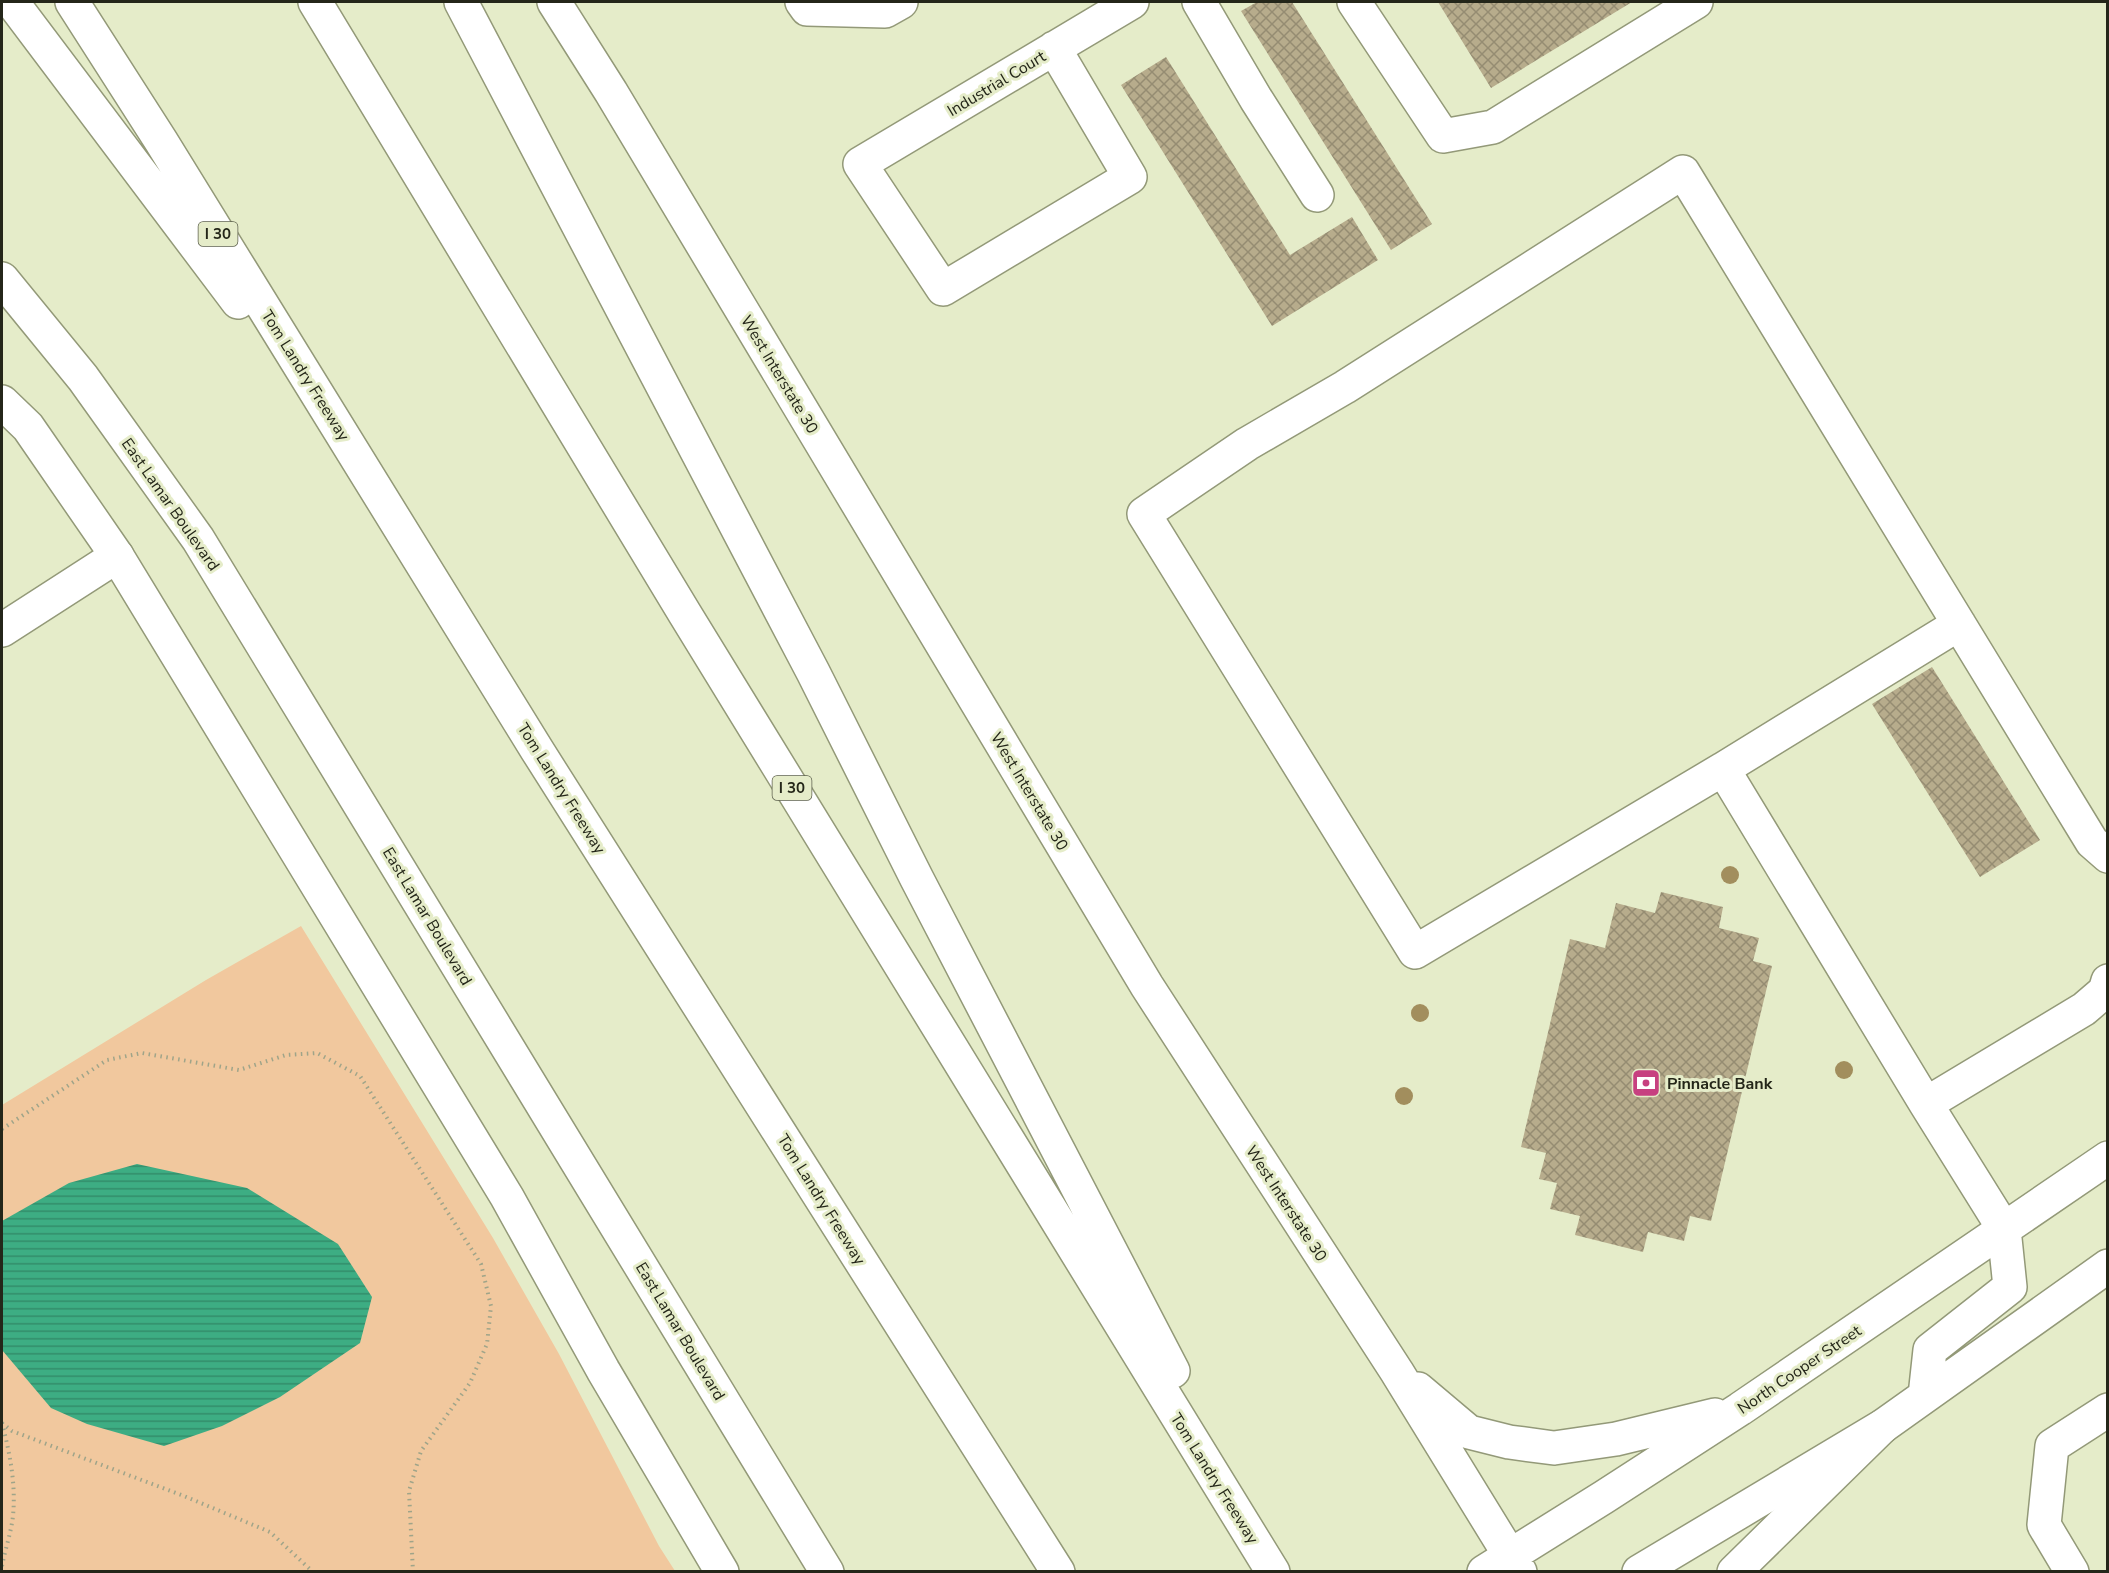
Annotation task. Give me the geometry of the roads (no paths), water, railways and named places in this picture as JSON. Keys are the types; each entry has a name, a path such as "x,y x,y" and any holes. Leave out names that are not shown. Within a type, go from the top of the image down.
{"main road":[{"path":"12,2 363,468"},
{"name":"Tom Landry Freeway","path":"72,2 161,141 537,750 1058,1572"},
{"name":"Tom Landry Freeway","path":"315,2 685,614 1273,1572"},
{"path":"461,2 813,672 922,890 1278,1572"},
{"name":"West Interstate 30","path":"554,2 617,103 1147,986 1397,1372 1504,1566"},
{"path":"802,2 807,9 885,11 901,2"},
{"name":"Industrial Court","path":"1054,48 1130,177 943,289 860,164 1054,48 1132,2"},
{"path":"1199,2 1256,99 1317,195"},
{"path":"1354,2 1443,136 1493,127 1696,2"},
{"path":"1959,624 1723,769 1415,952 1144,514 1247,444 1345,387 1683,172 1959,624 2092,842 2108,855"},
{"name":"East Lamar Boulevard","path":"2,279 83,378 198,539 827,1572"},
{"path":"2,402 28,427 117,556 507,1197 603,1370 722,1572"},
{"path":"2,630 117,556"},
{"path":"1723,769 2004,1228 2010,1287 1930,1350 1925,1396"},
{"path":"1926,1104 2084,1009 2105,991 2108,981"},
{"name":"North Cooper Street","path":"1504,1566 1604,1497 1740,1409 2108,1158"},
{"path":"1639,1572 1883,1426 2108,1266"},
{"path":"1397,1372 1469,1432 1509,1442 1554,1448 1616,1439 1740,1409"},
{"path":"2072,1572 2044,1525 2052,1446 2108,1410"},
{"path":"1734,1572 1883,1426"}],"place":[{"name":"Pinnacle Bank","path":"1646,1083"}]}
